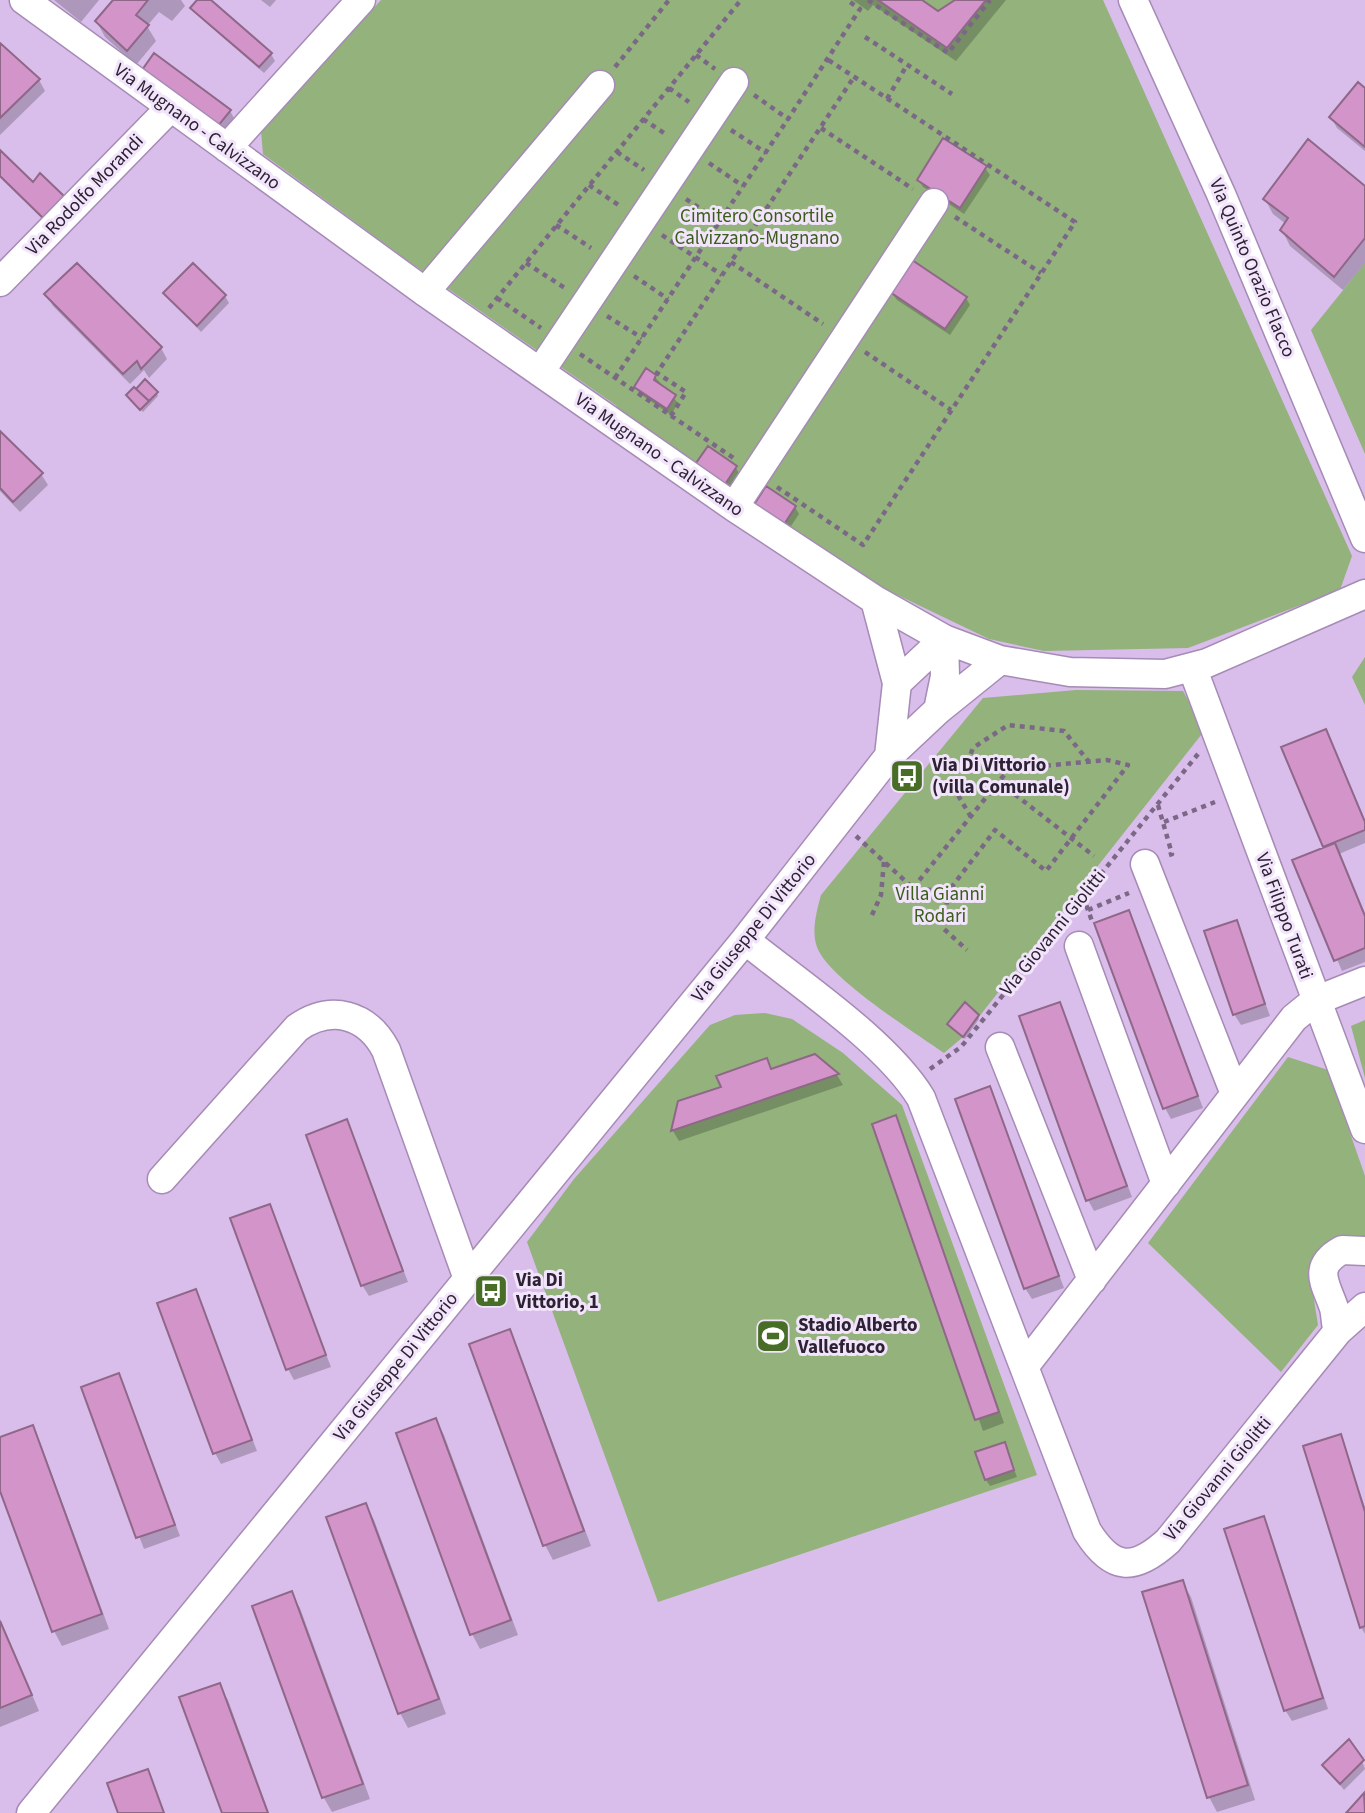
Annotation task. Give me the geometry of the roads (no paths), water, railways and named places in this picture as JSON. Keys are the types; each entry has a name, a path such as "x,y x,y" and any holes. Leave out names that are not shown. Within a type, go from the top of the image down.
{"street":[{"path":"0,5 5,0"},
{"name":"Via Mugnano - Calvizzano","path":"24,0 425,292 734,507 875,600 944,639 1000,660 1070,672 1165,674 1192,667 1365,594"},
{"path":"227,148 361,0"},
{"name":"Via Quinto Orazio Flacco","path":"1133,0 1222,194 1365,538"},
{"path":"540,372 734,82"},
{"path":"425,292 600,85"},
{"name":"Via Rodolfo Morandi","path":"0,282 170,108"},
{"path":"734,507 934,203"},
{"path":"875,600 897,683 889,756"},
{"path":"897,683 944,639"},
{"path":"938,710 945,676 944,639"},
{"name":"Via Giuseppe Di Vittorio","path":"31,1813 745,940 889,756 938,710 1000,660"},
{"name":"Via Filippo Turati","path":"1192,667 1216,732 1244,835 1315,1001 1365,1129"},
{"name":"Via Filippo Turati","path":"1220,800 1244,835"},
{"path":"1149,874 1235,1094"},
{"name":"Via Giovanni Giolitti","path":"745,940 875,1045 910,1080 933,1121 1087,1531 1096,1545 1114,1559 1124,1564 1139,1563 1168,1541 1338,1331 1365,1307"},
{"name":"Via Giovanni Giolitti","path":"1079,946 1166,1184"},
{"path":"1024,1367 1294,1018 1315,1001 1365,981"},
{"path":"162,1179 297,1028 319,1016 345,1015 371,1027 386,1050 468,1279"},
{"path":"1000,1047 1092,1280"},
{"path":"1338,1331 1335,1311 1323,1282 1323,1272 1328,1262 1342,1250 1365,1251"}],"place":[{"name":"Via Di Vittorio (villa Comunale)","path":"907,776"},
{"name":"Via Di Vittorio, 1","path":"491,1291"},
{"name":"Stadio Alberto Vallefuoco","path":"773,1336"}],"park label":[{"name":"Cimitero Consortile Calvizzano-Mugnano","path":"757,227"},
{"name":"Villa Gianni Rodari","path":"940,905"}]}
